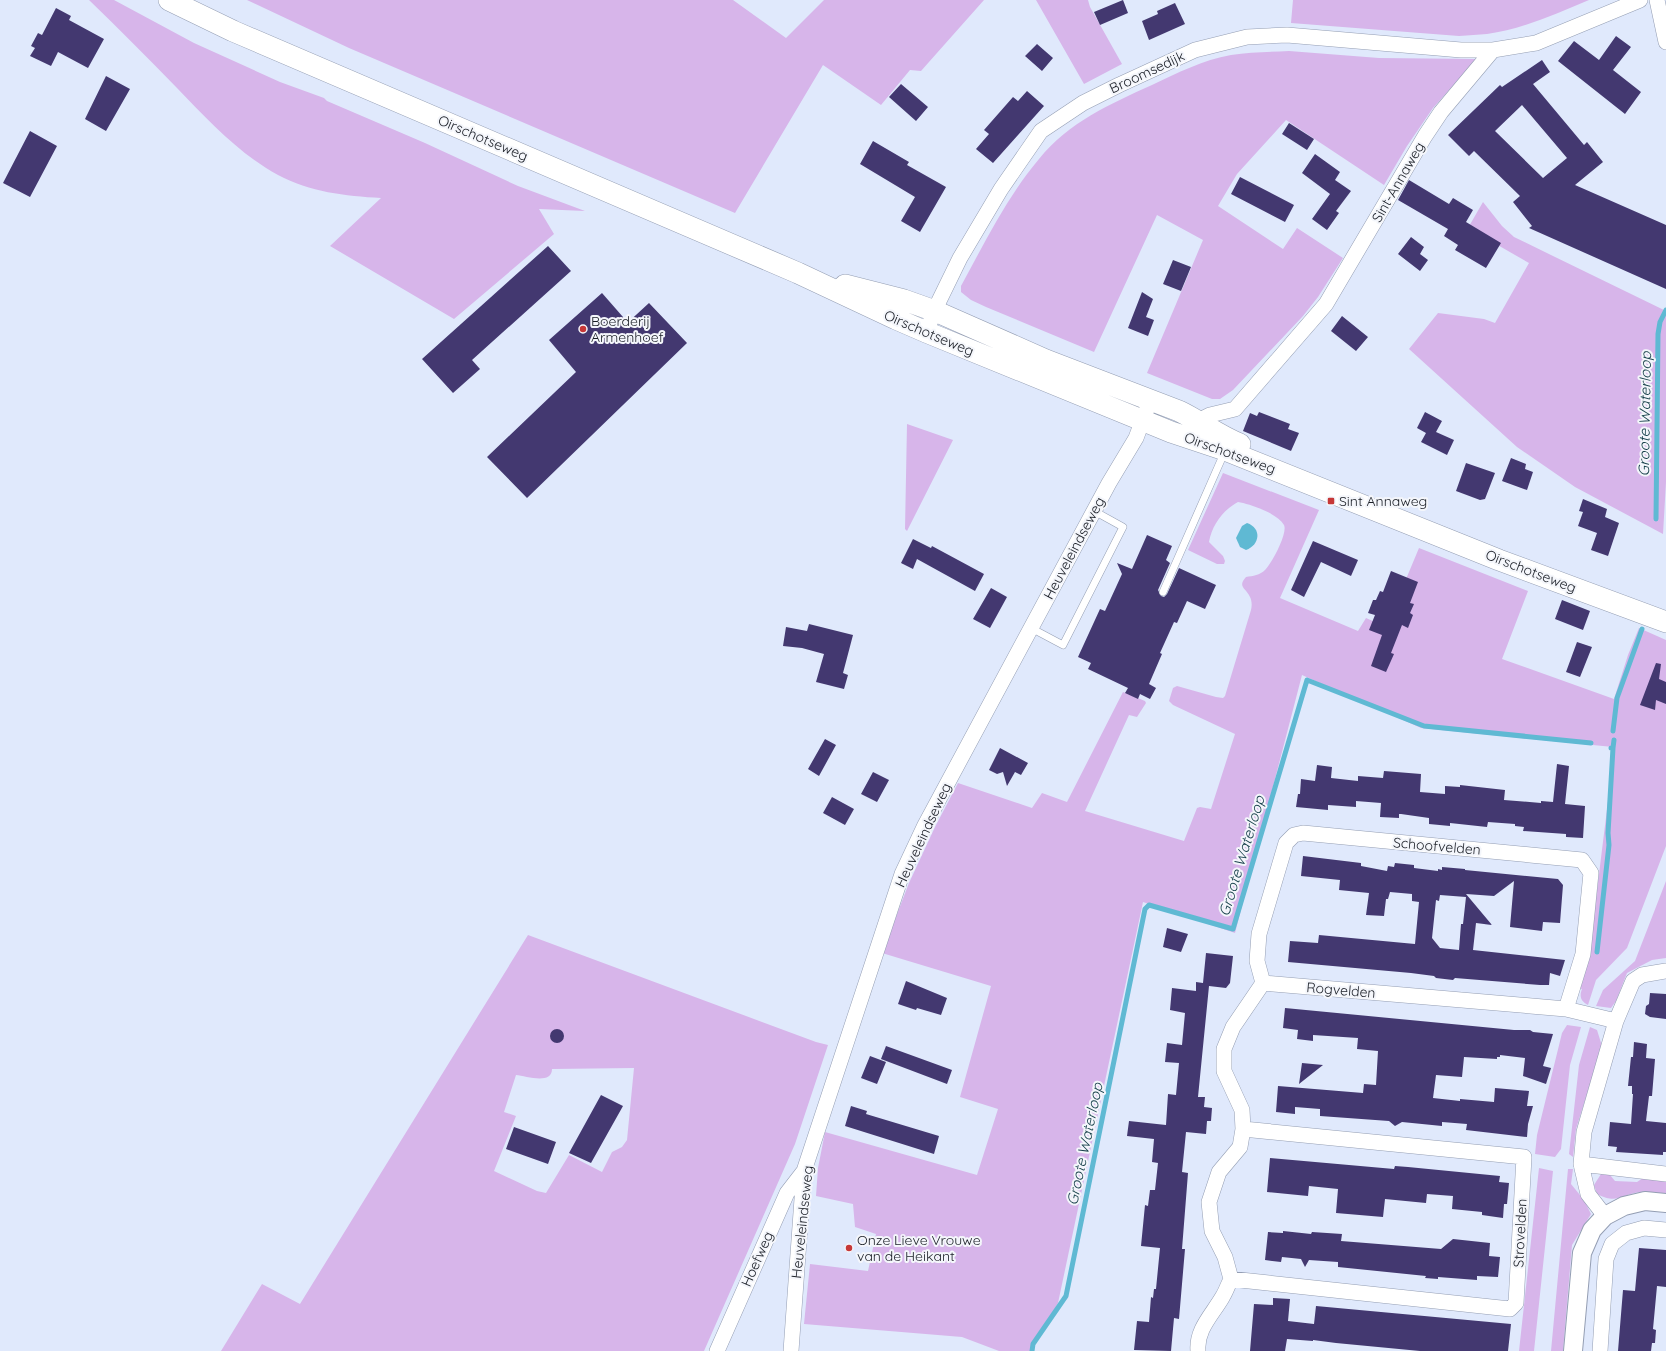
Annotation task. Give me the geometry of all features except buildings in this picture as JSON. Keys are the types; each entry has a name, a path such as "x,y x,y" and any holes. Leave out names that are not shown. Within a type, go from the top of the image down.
{"main road":[{"name":"Oirschotseweg","path":"169,0 233,31 798,273 926,332 1171,432 1227,445 1315,475 1666,607"},
{"name":"Oirschotseweg","path":"798,273 904,300 935,311 1046,360 1179,411 1198,421 1227,445 1499,560 1666,622"}],"street":[{"path":"1493,50 1536,43 1640,0"},
{"path":"1656,0 1666,42"},
{"name":"Broomsedijk","path":"926,332 963,252 1001,190 1041,131 1083,103 1119,84 1195,50 1247,37 1287,35 1461,50 1493,50"},
{"name":"Sint-Annaweg","path":"1198,421 1210,415 1235,409 1294,343 1326,304 1425,136 1441,112 1493,50"},
{"name":"Heuveleindseweg","path":"791,1351 804,1171 902,874 924,825 1094,511 1136,438 1150,401"},
{"name":"Schoofvelden","path":"1263,984 1257,961 1259,934 1286,843 1294,835 1303,834 1582,860 1591,872 1583,954 1566,1009"},
{"path":"1605,1216 1588,1194 1581,1164 1584,1132 1616,1021 1633,981 1642,975 1666,971"},
{"path":"1198,1351 1198,1343 1206,1321 1223,1297 1231,1279 1225,1257 1212,1231 1210,1202 1219,1172 1240,1146 1242,1129 1242,1110 1224,1071 1224,1049 1233,1027 1263,984"},
{"name":"Rogvelden","path":"1263,984 1566,1009 1616,1021"},
{"name":"Strovelden","path":"1231,1279 1510,1309 1516,1303 1524,1157 1242,1129"},
{"path":"1581,1164 1666,1174"},
{"name":"Hoefweg","path":"717,1351 787,1193 804,1171"},
{"path":"1574,1351 1582,1253 1592,1230 1605,1216 1624,1206 1645,1201 1666,1203"},
{"path":"1600,1351 1606,1259 1612,1244 1626,1233 1644,1228 1666,1230"}],"lane":[{"path":"1163,592 1227,445"},
{"path":"1031,628 1063,645 1123,527 1094,511"}],"shaded area":[{"path":"89,0 114,0 194,43 280,82 324,98 327,101 425,143 518,186 585,211 539,209 554,234 454,319 330,246 381,198 354,196 315,189 290,181 263,166 250,157 212,124"},
{"path":"247,0 733,0 786,38 824,0 984,0 921,71 910,70 881,105 823,65 735,213 349,48"},
{"path":"1036,0 1088,0 1090,7 1122,64 1084,84"},
{"path":"1293,0 1589,0 1564,11 1513,29 1487,34 1459,36 1291,23"},
{"path":"1289,51 1379,58 1477,59 1433,108 1407,146 1384,185 1286,120 1237,174 1218,206 1283,249 1297,228 1343,258 1318,297 1303,316 1233,390 1220,399 1212,399 1147,373 1203,240 1157,215 1094,352 986,307 971,300 961,292 961,286 1007,204 1039,159 1063,134 1091,115 1121,99 1200,64 1231,55"},
{"path":"1483,202 1502,226 1514,237 1666,311 1666,482 1663,534 1575,487 1517,447 1409,349 1438,313 1484,319 1495,323 1529,263 1468,228"},
{"path":"907,424 953,440 907,531 905,529"},
{"path":"1223,473 1319,510 1280,598 1358,631 1366,618 1386,627 1419,548 1528,591 1502,659 1614,699 1628,655 1639,628 1666,640 1666,846 1627,948 1596,980 1588,1005 1582,1000 1582,989 1578,988 1589,955 1610,785 1613,747 1421,728 1302,675 1235,933 1143,902 1058,1303 1031,1351 999,1351 962,1337 804,1324 810,1264 868,1271 876,1234 855,1227 853,1204 816,1196 818,1168 825,1132 977,1175 998,1109 960,1097 991,986 882,953 909,883 935,827 958,783 1032,808 1042,793 1067,802 1123,692 1145,701 1146,703 1137,717 1129,715 1085,811 1184,841 1197,808 1200,807 1211,809 1235,734 1173,705 1169,701 1173,688 1177,686 1216,697 1223,698 1225,696 1252,604 1251,599 1242,585 1243,580 1246,577 1254,576 1265,570 1279,548 1285,529 1281,521 1270,513 1238,502 1223,514 1210,536 1209,542 1223,556 1225,561 1224,564 1217,564 1188,550"},
{"path":"1666,881 1666,958 1652,960 1627,973 1616,1001 1611,1008 1596,1006 1603,990 1635,961"},
{"path":"528,935 816,1042 828,1045 795,1144 704,1351 221,1351 262,1284 300,1304","holes":["634,1068 627,1140 622,1147 612,1152 602,1172 569,1155 546,1193 537,1191 494,1171 516,1116 504,1112 516,1075 532,1078 543,1078 548,1077 551,1074 552,1069"]},
{"path":"1567,1025 1581,1027 1570,1065 1561,1149 1555,1157 1535,1154 1537,1135 1562,1033"},
{"path":"1590,1027 1597,1030 1602,1046 1576,1129 1573,1157 1569,1154 1579,1065"},
{"path":"1539,1168 1553,1171 1534,1351 1519,1351"},
{"path":"1568,1169 1573,1169 1571,1184 1584,1200 1591,1214 1572,1245 1563,1351 1551,1351"},
{"path":"1601,1174 1610,1175 1615,1181 1637,1182 1643,1178 1666,1181 1666,1194 1643,1192 1610,1199 1597,1194 1594,1185"}],"water":[{"path":"1247,523 1252,525 1257,532 1257,536 1256,541 1251,548 1246,550 1240,547 1236,538 1242,526"}],"waterway":[{"name":"Groote Waterloop","path":"1656,519 1658,334 1660,322 1666,310"},
{"name":"Groote Waterloop","path":"1613,731 1617,698 1642,629"},
{"name":"Groote Waterloop","path":"1032,1351 1033,1344 1066,1296 1145,909 1149,905 1233,929 1307,680 1424,726 1591,743"},
{"name":"Groote Waterloop","path":"1611,748 1613,748 1614,740"},
{"path":"1597,952 1609,845 1608,833 1613,748"}],"place":[{"name":"Boerderij Armenhoef","path":"583,329"},
{"name":"Sint Annaweg","path":"1331,501"},
{"name":"Onze Lieve Vrouwe van de Heikant","path":"849,1248"}]}
